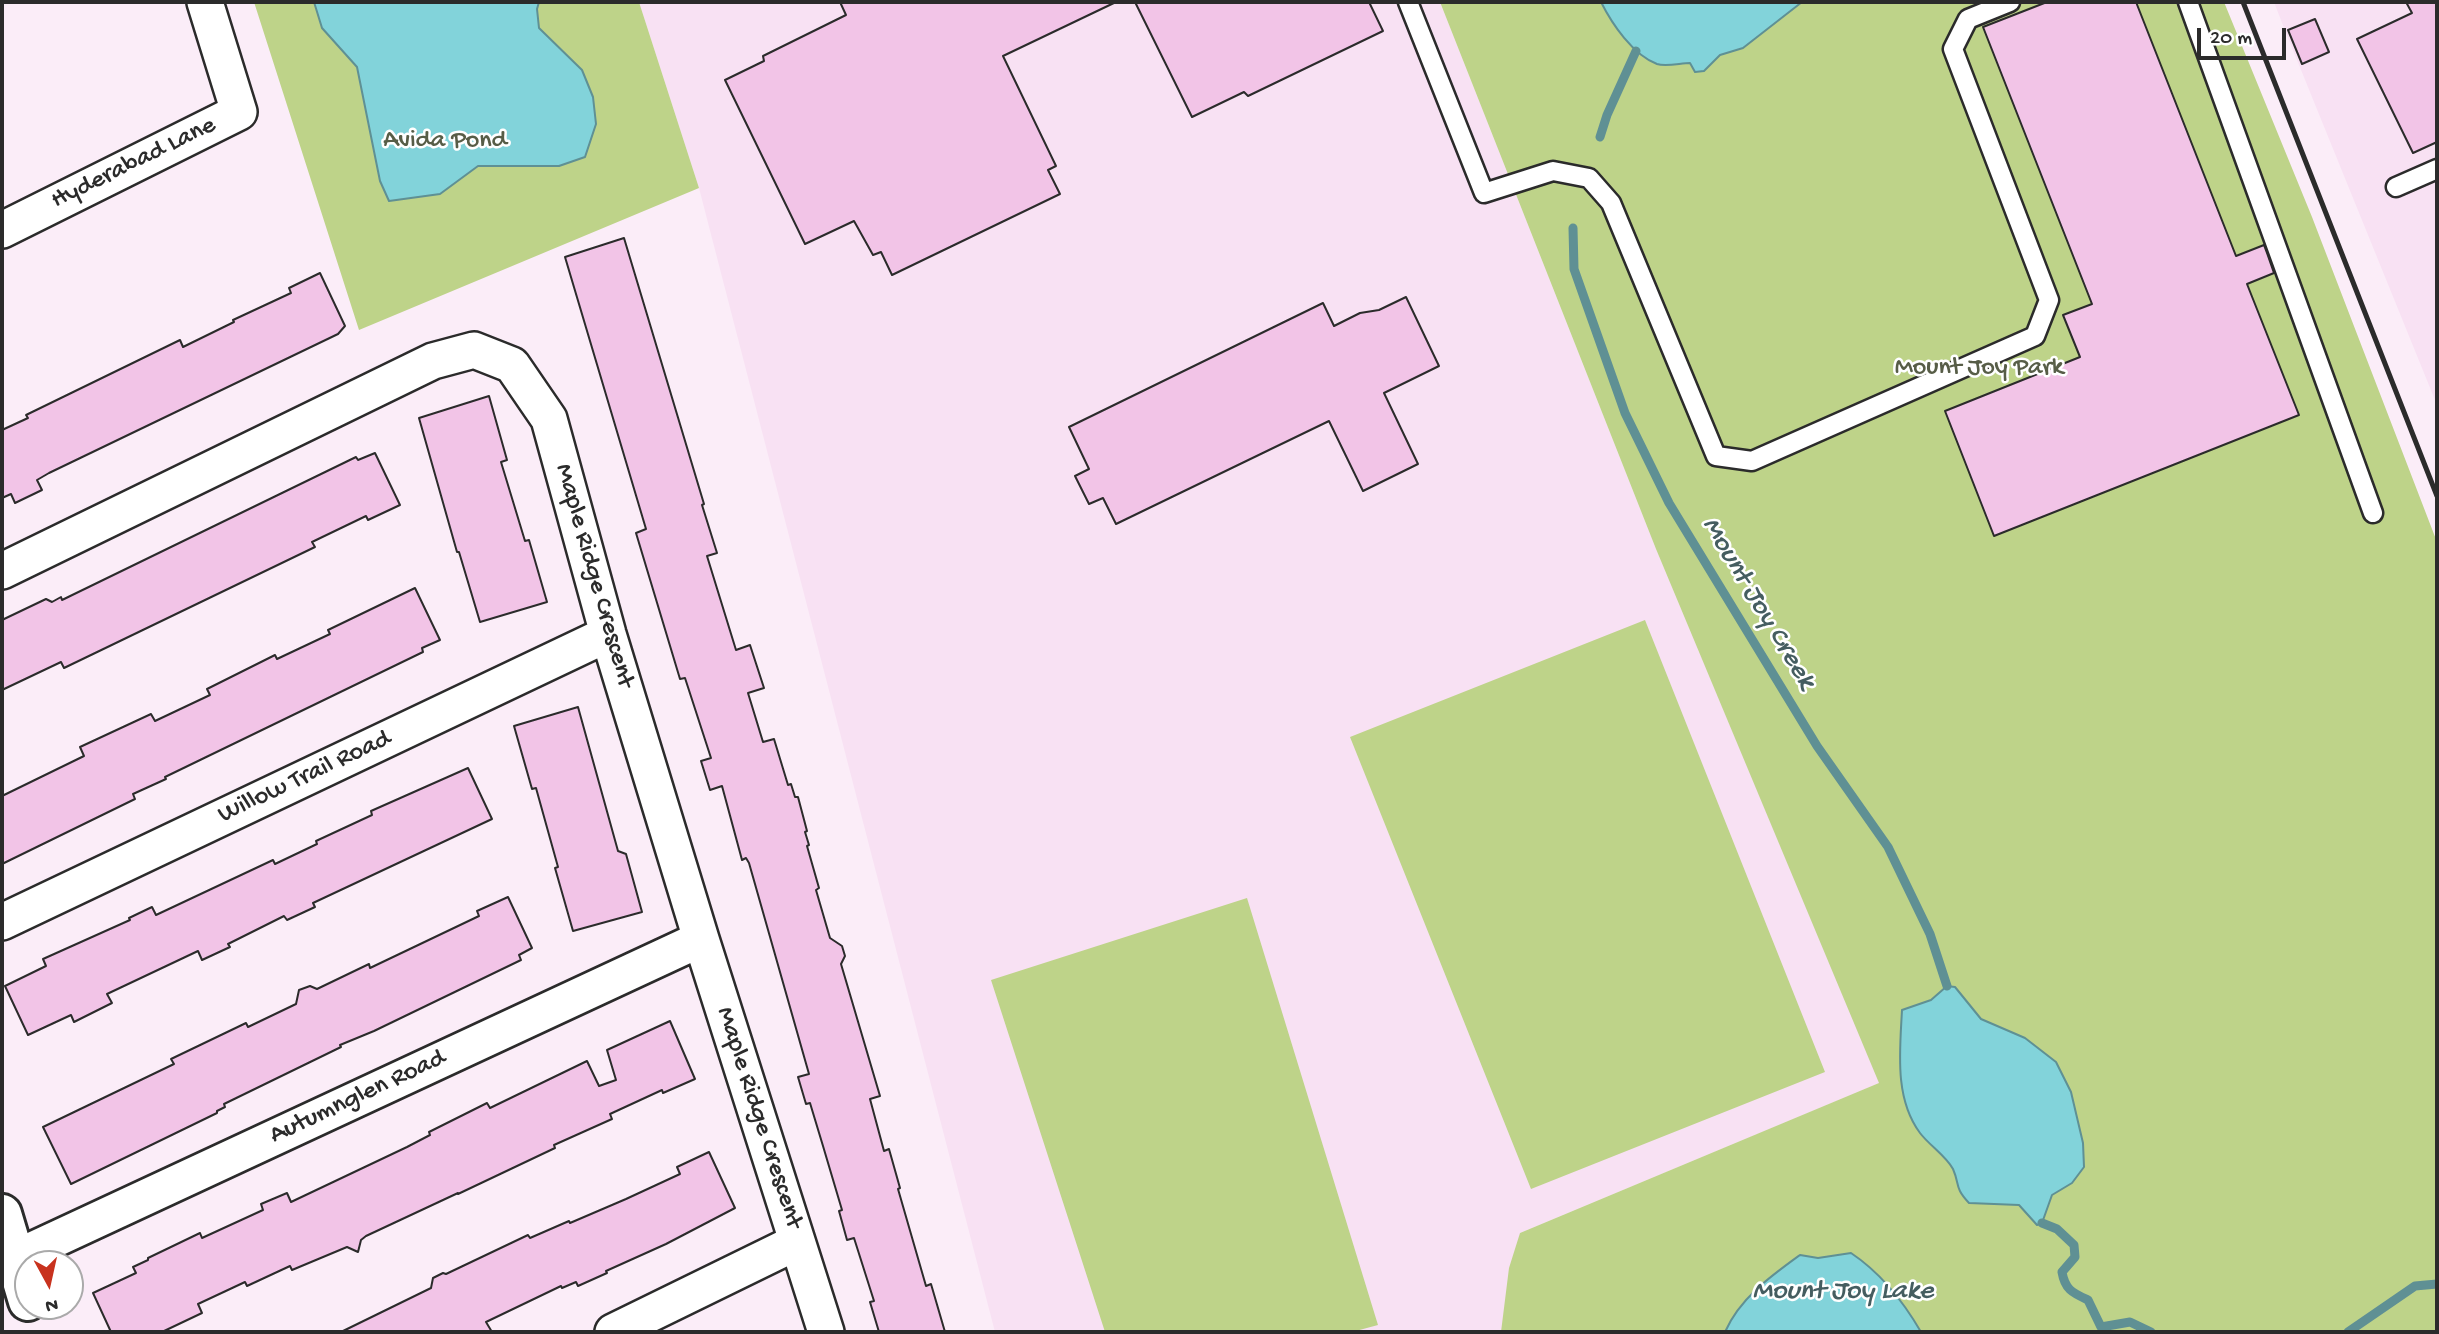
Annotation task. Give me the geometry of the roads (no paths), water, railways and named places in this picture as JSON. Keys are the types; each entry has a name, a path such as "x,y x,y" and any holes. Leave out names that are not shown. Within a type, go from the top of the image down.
{"street":[{"name":"Hyderabad Lane","path":"2,230 239,112 205,2"},
{"name":"Maple Ridge Crescent","path":"2,571 433,361 474,350 512,365 549,419 608,634 825,1332"},
{"name":"Willow Trail Road","path":"2,922 608,634"},
{"name":"Autumnglen Road","path":"32,1250 701,939"},
{"path":"2,1214 14,1255"},
{"path":"613,1332 797,1242"}],"lane":[{"path":"1408,2 1484,193 1553,171 1590,178 1611,203 1716,456 1752,461 2035,336 2049,300 1953,49 1968,19 2010,2"},
{"path":"2188,2 2373,513"},
{"path":"2396,187 2437,169"}],"water":[{"name":"Avida Pond","path":"314,2 539,2 539,28 582,70 593,97 596,124 585,157 559,166 478,166 440,194 389,201 380,181 357,67 322,28"},
{"path":"1601,2 1802,2 1743,48 1720,55 1704,71 1695,72 1690,63 1661,65 1648,60 1617,29"},
{"path":"1947,986 1955,987 1981,1019 2025,1038 2056,1062 2071,1092 2083,1143 2084,1167 2072,1183 2052,1195 2042,1223 2037,1225 2019,1205 1969,1203 1959,1189 1950,1164 1920,1133 1906,1105 1900,1073 1902,1010 1931,1000"},
{"name":"Mount Joy Lake","path":"1851,1253 1872,1269 1890,1288 1921,1332 1725,1332 1748,1298 1800,1255 1818,1258"}],"waterway":[{"name":"Mount Joy Creek","path":"1600,137 1636,51"},
{"name":"Mount Joy Creek","path":"1573,228 1574,269 1625,413 1669,503 1817,746 1888,847 1930,934 1947,986"},
{"name":"Mount Joy Creek","path":"2042,1223 2057,1229 2074,1245 2075,1257 2062,1272 2063,1278 2070,1290 2088,1300 2101,1327 2130,1322 2151,1332"},
{"name":"Mount Joy Creek","path":"2348,1332 2415,1286 2437,1284"}],"railway":[{"path":"2243,2 2437,496"}],"park label":[{"name":"Mount Joy Park","path":"1979,369"}]}
